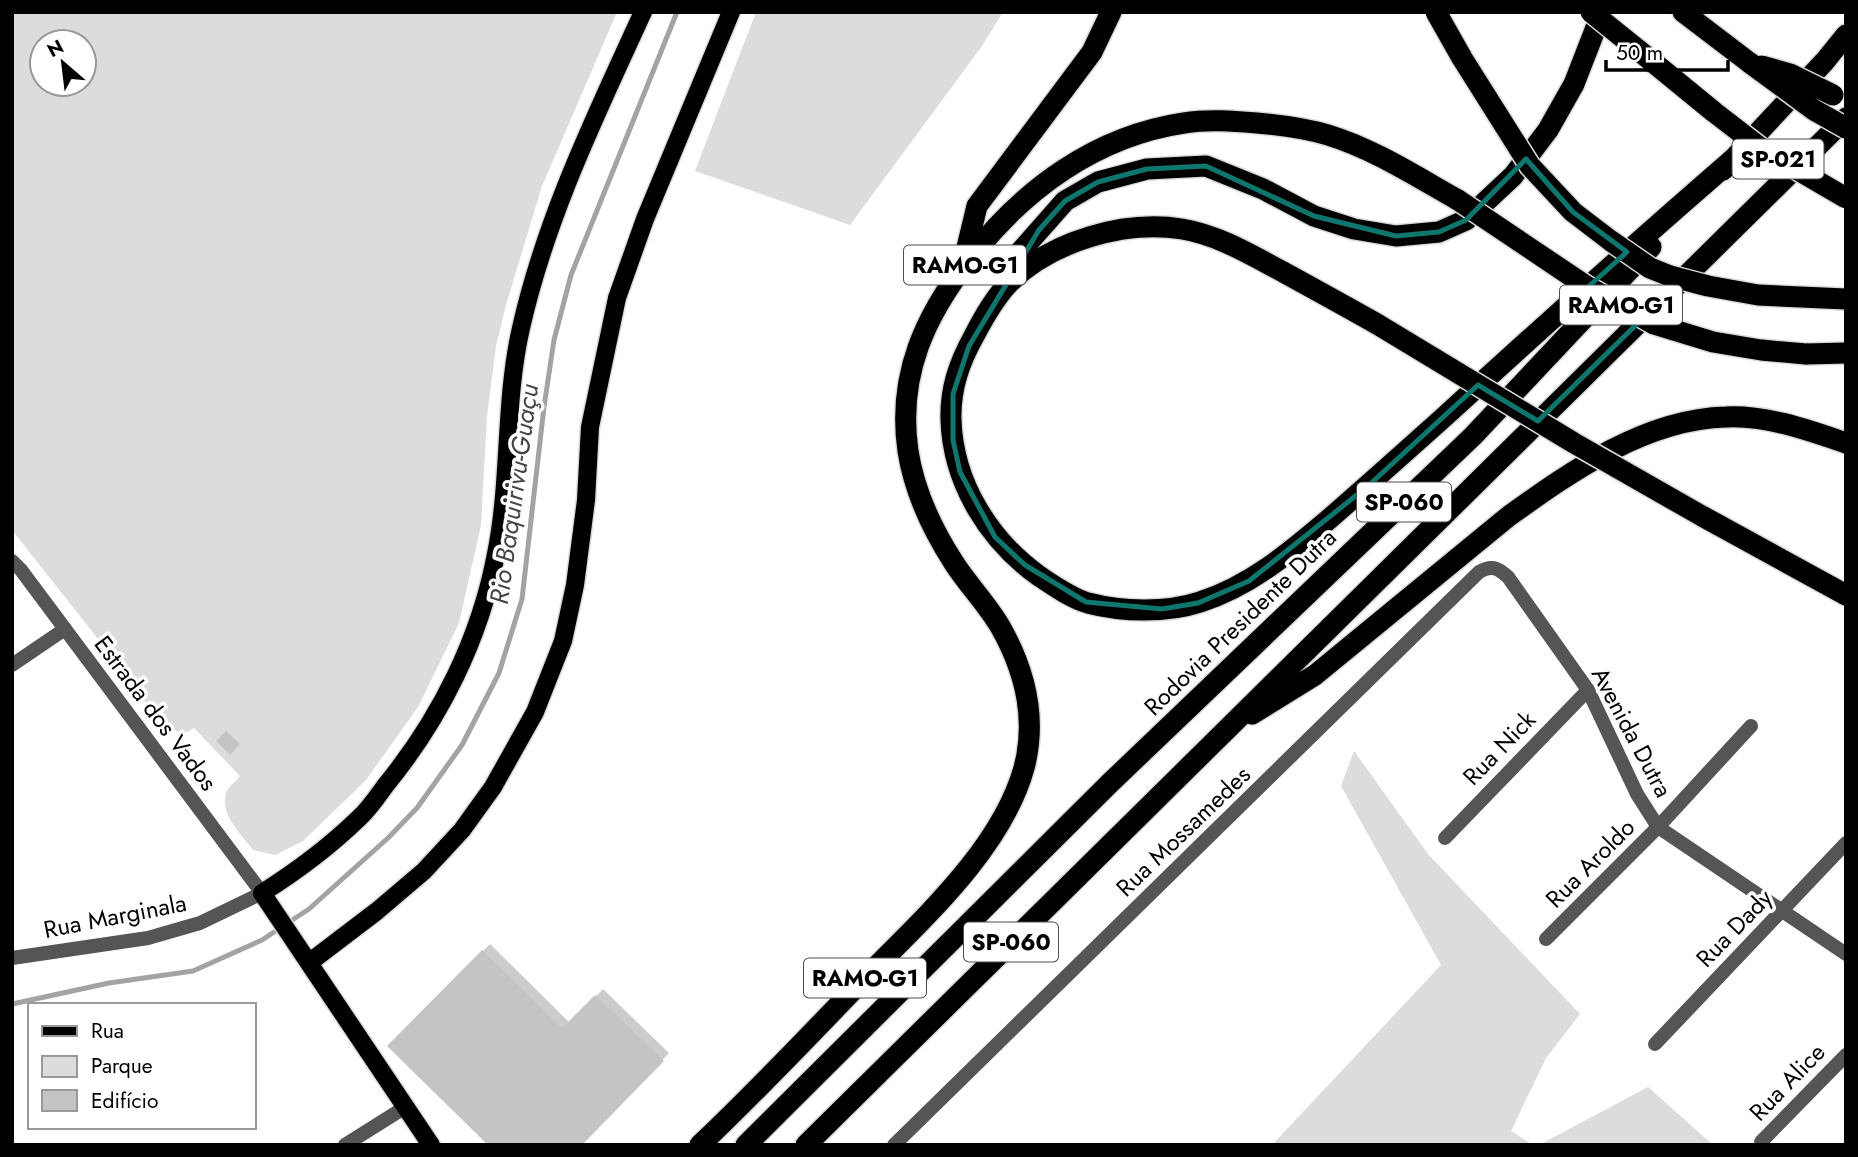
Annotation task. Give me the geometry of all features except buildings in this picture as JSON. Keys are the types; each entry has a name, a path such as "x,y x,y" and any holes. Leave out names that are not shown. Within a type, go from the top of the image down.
{"highway":[{"path":"962,269 977,206 1092,52 1111,12"},
{"path":"1436,12 1530,166 1573,212 1611,241 1650,268 1708,286 1758,295 1846,299"},
{"name":"SP-021","path":"1591,12 1762,149 1846,198"},
{"path":"1009,283 1020,252 1065,201 1098,182 1147,169 1206,166 1263,189 1314,216 1354,229 1396,236 1438,232 1466,220 1513,176 1548,130 1574,84 1602,12"},
{"name":"SP-021","path":"1683,12 1814,110 1846,128"},
{"name":"Rodovia Presidente Dutra","path":"746,1145 1110,783 1473,436 1825,61 1846,35"},
{"path":"1750,63 1790,74 1846,101"},
{"name":"SP-060","path":"806,1145 1215,738 1846,118"},
{"name":"RAMO-G1","path":"700,1145 913,928 981,853 1014,800 1025,763 1030,723 1024,681 1000,627 953,562 935,530 920,495 908,453 905,418 910,373 925,326 951,283 989,234 1023,200 1056,174 1095,150 1139,133 1185,123 1224,121 1274,124 1330,135 1372,152 1458,200 1586,286 1654,324 1713,342 1761,351 1846,353"},
{"path":"1732,160 1641,239 1367,486 1290,552 1249,581 1198,603 1162,609 1120,608 1086,602 1056,588 1025,565 995,537 977,509 960,472 951,417 957,369 989,310 1009,283 1042,257 1077,241 1110,232 1179,229 1206,235 1248,254 1377,324 1574,443 1846,595"},
{"path":"1215,738 1315,675 1509,516 1548,489 1621,446 1652,432 1692,421 1727,416 1765,420 1846,443"}],"main road":[{"path":"431,1145 262,893 306,865 360,817 405,762 438,712 473,637 496,555 504,496 508,414 520,331 534,275 580,153 643,12"},
{"path":"310,962 424,871 462,830 493,787 535,712 563,641 575,584 586,500 590,427 617,298 645,219 731,12"}],"street":[{"name":"Estrada dos Vados","path":"12,561 22,570 262,893"},
{"name":"Rua Mossamedes","path":"894,1145 1479,572 1488,567 1498,568 1508,577"},
{"name":"Avenida Dutra","path":"1508,577 1588,690 1637,794 1658,827 1846,954"},
{"path":"12,665 65,629"},
{"name":"Rua Nick","path":"1445,838 1588,690"},
{"name":"Rua Aroldo","path":"1546,939 1658,827 1751,726"},
{"name":"Rua Dady","path":"1655,1044 1846,843"},
{"name":"Rua Marginala","path":"12,958 148,938 200,923 262,893"},
{"name":"Rua Alice","path":"1761,1142 1846,1055"},
{"path":"345,1145 407,1106"}],"highlighted area":[{"path":"1526,159 1573,212 1627,252 1588,287 1643,318 1538,421 1478,385 1368,486 1249,581 1198,603 1162,609 1086,602 1025,565 995,537 960,472 953,440 953,394 969,346 1039,230 1065,201 1098,182 1147,169 1206,166 1314,216 1396,236 1439,232 1466,220"}],"green space":[{"path":"12,12 617,12 542,186 506,305 496,346 487,416 481,525 459,623 418,707 366,780 303,841 275,855 253,850 232,822 225,806 228,789 240,776 194,728 183,734 161,724 12,530"},
{"path":"756,12 1003,12 982,46 850,225 695,171"},
{"path":"1354,751 1428,854 1580,1014 1546,1058 1511,1131 1533,1145 1272,1145 1441,965 1341,786"},
{"path":"1648,1087 1713,1145 1539,1145"}],"waterway":[{"name":"Rio Baquirivu-Guaçu","path":"12,1004 109,983 193,971 262,940 309,909 388,838 417,808 462,745 499,673 522,599 554,340 571,275 677,12"}]}
